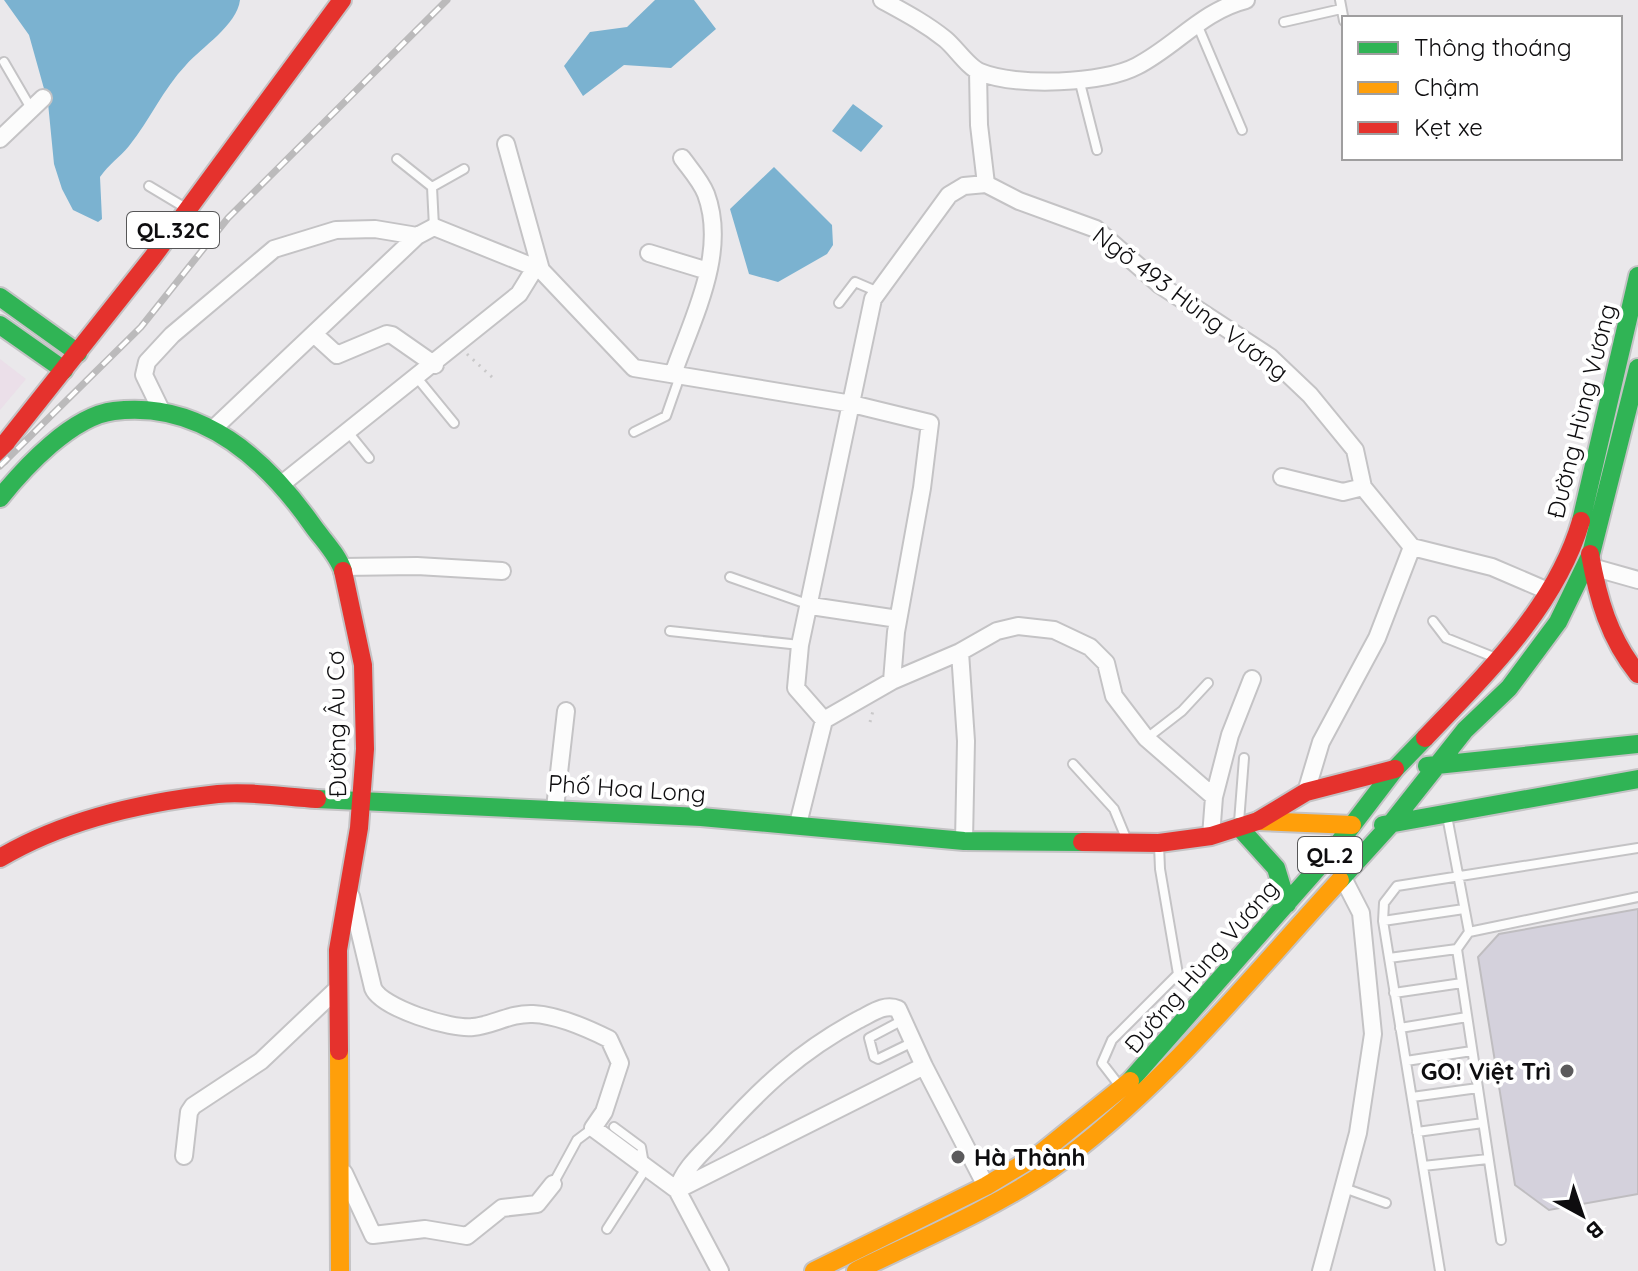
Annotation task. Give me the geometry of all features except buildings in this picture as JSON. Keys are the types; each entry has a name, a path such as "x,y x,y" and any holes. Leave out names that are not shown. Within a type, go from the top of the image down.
{"main road":[{"name":"QL.32C","path":"2,446 188,210 342,0"},
{"name":"Đường Hùng Vương","path":"814,1271 986,1186 1041,1153 1122,1089 1287,904 1395,769 1500,660 1548,591 1582,518 1638,276"},
{"path":"0,297 78,353"},
{"path":"0,325 64,370"},
{"name":"Đường Hùng Vương","path":"856,1271 995,1202 1050,1169 1105,1127 1145,1093 1188,1048 1389,826 1435,765 1535,654 1569,602 1591,560 1638,368"},
{"name":"Đường Âu Cơ","path":"0,498 26,466 85,420 113,411 162,412 192,419 247,451 283,483 342,567 363,665 362,799 338,950 340,1271"},
{"path":"1570,547 1591,560 1606,623 1619,649 1638,674"},
{"name":"Phố Hoa Long","path":"0,858 29,841 102,816 220,794 555,808 798,824 964,841 1159,843 1211,836 1258,821 1306,792 1395,769 1638,744"},
{"name":"Phố Hoa Long","path":"1258,821 1389,826 1638,779"},
{"path":"1239,827 1276,868 1287,904"}],"street":[{"path":"882,0 944,38 978,71 1018,79 1116,75 1138,66 1215,10 1246,0"},
{"path":"824,720 796,688 800,645 811,606 876,291 949,195 964,186 986,184 979,125 978,71"},
{"path":"0,139 38,104"},
{"path":"283,483 458,346 524,290 538,269 506,144"},
{"path":"676,375 708,271 713,231 705,191 682,158"},
{"name":"Ngõ 493 Hùng Vương","path":"986,184 1019,201 1096,229 1160,285 1270,357 1310,395 1355,450 1363,487 1412,547"},
{"path":"212,430 417,236 434,227 538,269 626,363 641,371 852,404 926,420 931,427 898,619 892,681"},
{"path":"162,412 144,375 147,362 172,335 274,249 336,230 375,229 417,236"},
{"path":"649,253 708,271"},
{"path":"314,334 337,355 387,334 392,335 435,365"},
{"path":"1282,477 1343,492 1363,487"},
{"path":"1306,792 1321,742 1377,638 1412,547 1492,567 1548,591"},
{"path":"1591,560 1638,580"},
{"path":"342,567 417,566 502,571"},
{"path":"811,606 898,619"},
{"path":"798,824 824,720 892,681 960,652 997,631 1018,626 1054,630 1071,636 1106,663 1114,696 1146,738 1214,797"},
{"path":"960,652 966,741 964,841"},
{"path":"1211,836 1214,797 1230,735 1252,679"},
{"path":"555,808 566,711"},
{"path":"1321,1271 1358,1133 1373,1034 1361,913 1342,876"},
{"path":"349,887 373,988 382,1001 460,1027 475,1027 518,1014 536,1014 609,1039 620,1063 604,1112 593,1128 645,1170 677,1190 720,1271"},
{"path":"184,1156 189,1112 193,1106 261,1061 337,989"},
{"path":"677,1190 686,1171 783,1068 826,1037 884,1007 898,1009 986,1186"},
{"path":"677,1190 924,1066"},
{"path":"339,1159 373,1235 425,1229 467,1236 502,1208 537,1204 553,1184"}],"lane":[{"path":"1284,22 1340,5"},
{"path":"1196,24 1242,130"},
{"path":"4,62 38,104"},
{"path":"1079,78 1097,150"},
{"path":"397,159 432,187 434,227"},
{"path":"432,187 464,169"},
{"path":"149,186 188,210"},
{"path":"839,303 855,282 876,291"},
{"path":"634,432 666,416 676,375"},
{"path":"418,379 454,423"},
{"path":"348,432 369,458"},
{"path":"730,577 811,606"},
{"path":"1433,621 1446,638 1500,660"},
{"path":"670,631 800,645"},
{"path":"1146,738 1194,700 1208,683"},
{"path":"1239,827 1238,798 1244,758"},
{"path":"1073,764 1114,809 1127,843"},
{"path":"1447,815 1469,932"},
{"path":"1159,843 1160,869 1178,974 1207,997"},
{"path":"1440,1271 1383,921 1384,903 1397,886 1638,848"},
{"path":"1501,1240 1457,949 1469,932 1638,897"},
{"path":"1383,921 1464,909"},
{"path":"1389,958 1457,949"},
{"path":"1122,1089 1102,1063 1103,1056 1122,1028 1178,974"},
{"path":"1394,993 1462,983"},
{"path":"1400,1028 1467,1017"},
{"path":"903,1020 869,1038 871,1050 878,1059 913,1042"},
{"path":"1406,1061 1472,1051"},
{"path":"1412,1097 1478,1088"},
{"path":"1417,1132 1483,1123"},
{"path":"607,1229 623,1199 645,1170 641,1147 614,1127"},
{"path":"553,1184 577,1140 593,1128"},
{"path":"1423,1166 1488,1159"},
{"path":"1344,1188 1386,1203"}],"path":[{"path":"458,346 493,378"}],"shaded area":[{"path":"0,359 26,379 0,410"}],"water":[{"path":"4,0 240,0 226,27 178,74 129,146 100,177 102,219 98,222 73,210 62,189 54,164 48,103 29,35"},
{"path":"655,0 694,0 716,29 671,68 624,65 583,96 564,66 590,32 627,27"},
{"path":"853,104 883,126 861,152 832,131"},
{"path":"774,167 832,225 833,245 827,254 778,282 749,274 730,209"}],"railway":[{"path":"0,466 141,327 228,218 447,0"}],"traffic: fast":[{"path":"1581,521 1638,276"},
{"path":"0,297 78,353"},
{"path":"0,325 64,370"},
{"path":"1340,880 1389,826 1465,730 1509,688 1558,622 1591,554 1638,368"},
{"path":"0,498 36,458 82,422 114,411 146,410 175,415 203,425 253,458 295,502 334,553 343,571"},
{"path":"1130,1081 1331,853 1395,769 1425,738"},
{"path":"1427,766 1638,744"},
{"path":"1383,825 1638,779"},
{"path":"317,799 701,817 964,841 1082,842"},
{"path":"1239,827 1276,868 1287,904"}],"traffic: slow":[{"path":"1258,821 1352,825"},
{"path":"856,1271 1004,1198 1051,1169 1092,1138 1203,1032 1340,880"},
{"path":"339,1051 340,1271"},
{"path":"814,1271 986,1186 1041,1153 1130,1081"}],"traffic: jam":[{"path":"0,456 7,441 152,258 342,0"},
{"path":"1425,738 1494,664 1536,611 1555,582 1581,521"},
{"path":"1590,554 1606,617 1619,646 1638,674"},
{"path":"339,1051 338,950 359,828 365,749 363,665 343,571"},
{"path":"1082,842 1159,843 1211,836 1258,821 1306,792 1395,769"},
{"path":"0,858 78,823 162,802 230,793 317,799"}],"place":[{"name":"GO! Việt Trì","path":"1567,1071"},
{"name":"Hà Thành","path":"958,1157"}]}
